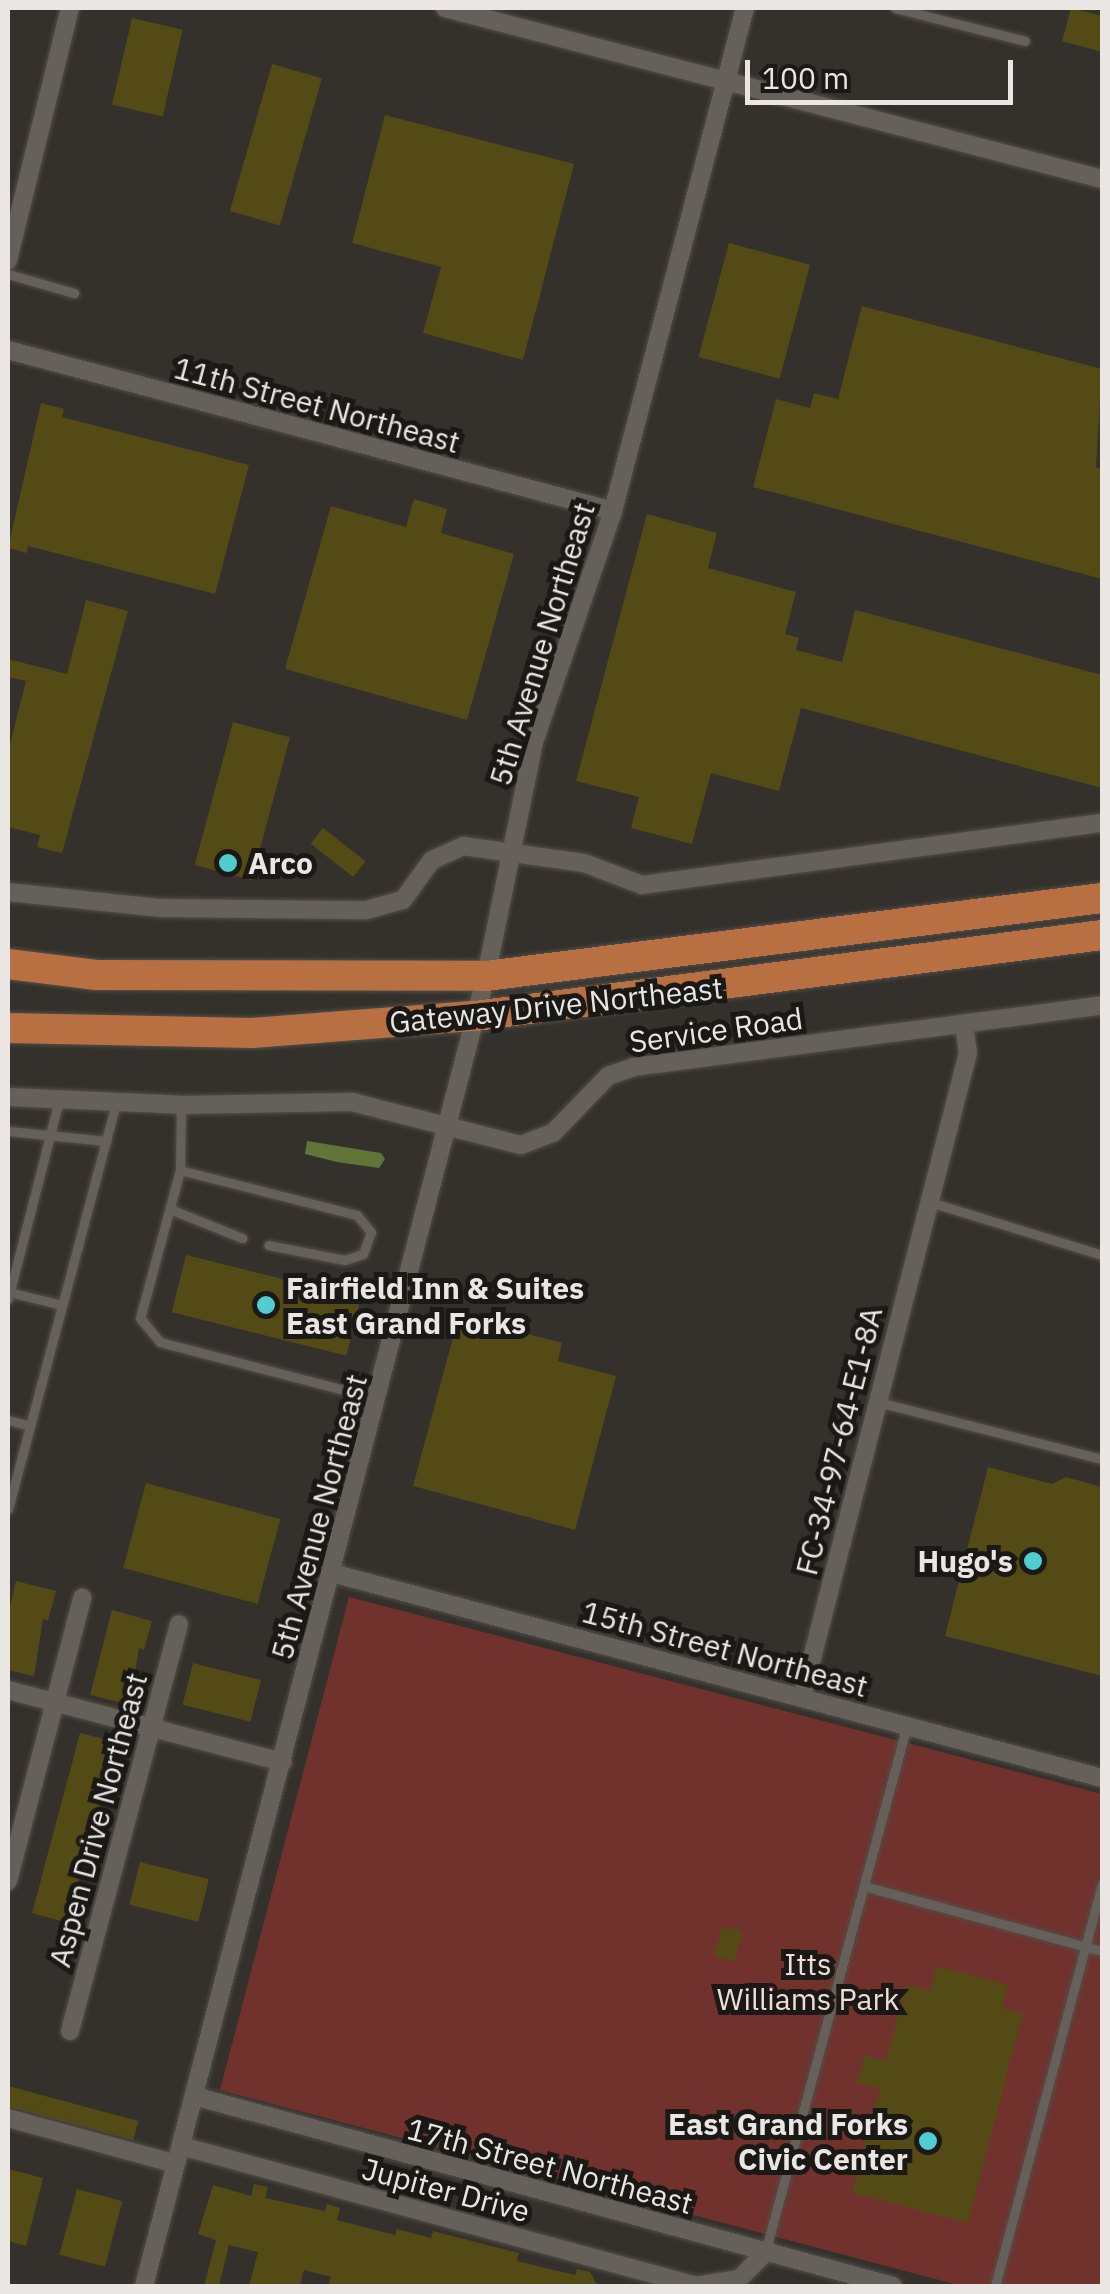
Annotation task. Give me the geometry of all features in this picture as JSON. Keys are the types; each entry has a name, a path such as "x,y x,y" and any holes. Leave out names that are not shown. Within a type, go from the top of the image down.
{"highway":[{"name":"Gateway Drive Northeast","path":"8,964 96,975 486,976 1102,898"},
{"name":"Gateway Drive Northeast","path":"8,1028 252,1032 474,1016 1102,935"}],"street":[{"path":"8,260 70,8"},
{"path":"446,8 727,78 1102,179"},
{"name":"5th Avenue Northeast","path":"144,2286 448,1130 486,976 534,742 613,511 745,8"},
{"name":"11th Street Northeast","path":"8,350 613,511"},
{"path":"8,892 161,908 368,910 403,900 444,850 474,846 584,863 642,884 1102,823"},
{"name":"Service Road","path":"8,1096 116,1103 352,1102 448,1130 521,1145 552,1133 596,1086 634,1066 1102,1005"},
{"name":"FC-34-97-64-E1-8A","path":"802,1698 968,1053 964,1024"},
{"name":"15th Street Northeast","path":"332,1574 1102,1778"},
{"path":"8,1881 82,1598"},
{"name":"Aspen Drive Northeast","path":"70,2031 179,1624"},
{"path":"8,1690 283,1762"},
{"name":"17th Street Northeast","path":"194,2096 892,2286"},
{"name":"Jupiter Drive","path":"8,2118 179,2155 696,2286"},
{"path":"696,2286 739,2279 764,2254"}],"lane":[{"path":"896,8 1024,41"},
{"path":"8,274 74,293"},
{"path":"59,1100 8,1295 62,1305"},
{"path":"8,1509 116,1103"},
{"path":"181,1104 180,1170 140,1318 160,1342 378,1399"},
{"path":"8,1131 106,1141"},
{"path":"180,1170 357,1215 371,1232 355,1259 268,1245"},
{"path":"930,1199 934,1208 1102,1255"},
{"path":"170,1209 242,1238"},
{"path":"878,1402 1102,1459"},
{"path":"8,1420 30,1426"},
{"path":"764,2254 908,1725"},
{"path":"995,2286 1102,1884"},
{"path":"864,1886 1102,1951"}],"green space":[{"name":"Itts Williams Park","path":"349,1597 1102,1794 1102,2286 962,2286 220,2090"}],"shaded area":[{"path":"307,1141 381,1153 385,1159 379,1168 337,1162 305,1154"}],"building":[{"path":"1071,8 1102,16 1102,52 1062,41"},
{"path":"132,18 183,30 163,116 112,105"},
{"path":"272,64 322,78 280,225 230,211"},
{"path":"385,115 574,164 523,360 423,333 441,267 352,243"},
{"path":"729,243 810,265 780,379 698,357"},
{"path":"862,306 1102,369 1096,467 1102,469 1102,579 753,487 776,399 810,408 814,393 838,399"},
{"path":"41,403 64,409 62,417 249,465 215,594 28,546 27,553 8,548"},
{"path":"414,499 447,509 441,533 514,554 467,720 285,669 331,506 406,527"},
{"path":"647,514 717,533 708,568 796,592 785,634 799,638 796,650 842,662 855,610 1102,675 1102,788 801,708 779,791 711,773 692,844 631,828 639,797 576,781"},
{"path":"86,600 128,611 62,853 37,847 40,835 8,827 8,752 26,681 8,677 8,659 67,674"},
{"path":"233,722 290,737 252,880 195,865"},
{"name":"Arco","path":"323,828 366,861 353,877 311,844"},
{"name":"Fairfield Inn & Suites East Grand Forks","path":"186,1255 361,1299 346,1356 172,1312"},
{"path":"456,1326 503,1338 505,1328 562,1343 558,1361 616,1376 575,1530 413,1486"},
{"name":"Hugo's","path":"988,1467 1052,1484 1066,1477 1102,1487 1102,1676 945,1636"},
{"path":"146,1483 280,1519 257,1604 123,1568"},
{"path":"16,1581 56,1591 48,1621 43,1619 34,1676 8,1670 8,1615"},
{"path":"112,1610 152,1621 144,1650 139,1648 130,1705 90,1695"},
{"path":"193,1663 261,1680 251,1722 183,1705"},
{"path":"80,1733 120,1743 112,1773 107,1771 87,1868 81,1867 72,1924 32,1913"},
{"path":"140,1862 209,1879 198,1922 129,1905"},
{"path":"722,1926 742,1931 735,1961 715,1956"},
{"name":"East Grand Forks Civic Center","path":"936,1966 1008,1985 1002,2008 1023,2013 968,2223 852,2193 880,2088 857,2083 864,2055 886,2061 906,1985 930,1991"},
{"path":"8,2086 138,2121 133,2140 8,2107"},
{"path":"8,2169 43,2178 26,2246 8,2241"},
{"path":"254,2184 268,2187 265,2198 325,2211 327,2204 340,2208 337,2220 395,2235 397,2229 431,2238 433,2231 519,2253 517,2261 575,2275 577,2269 590,2272 598,2286 328,2286 331,2277 304,2270 300,2286 249,2286 258,2252 229,2245 219,2286 204,2286 216,2240 198,2234 213,2185 251,2196"},
{"path":"77,2189 122,2201 105,2267 59,2255"}],"place":[{"name":"Arco","path":"228,863"},
{"name":"Fairfield Inn & Suites East Grand Forks","path":"266,1305"},
{"name":"Hugo's","path":"1033,1561"},
{"name":"East Grand Forks Civic Center","path":"928,2141"}]}
